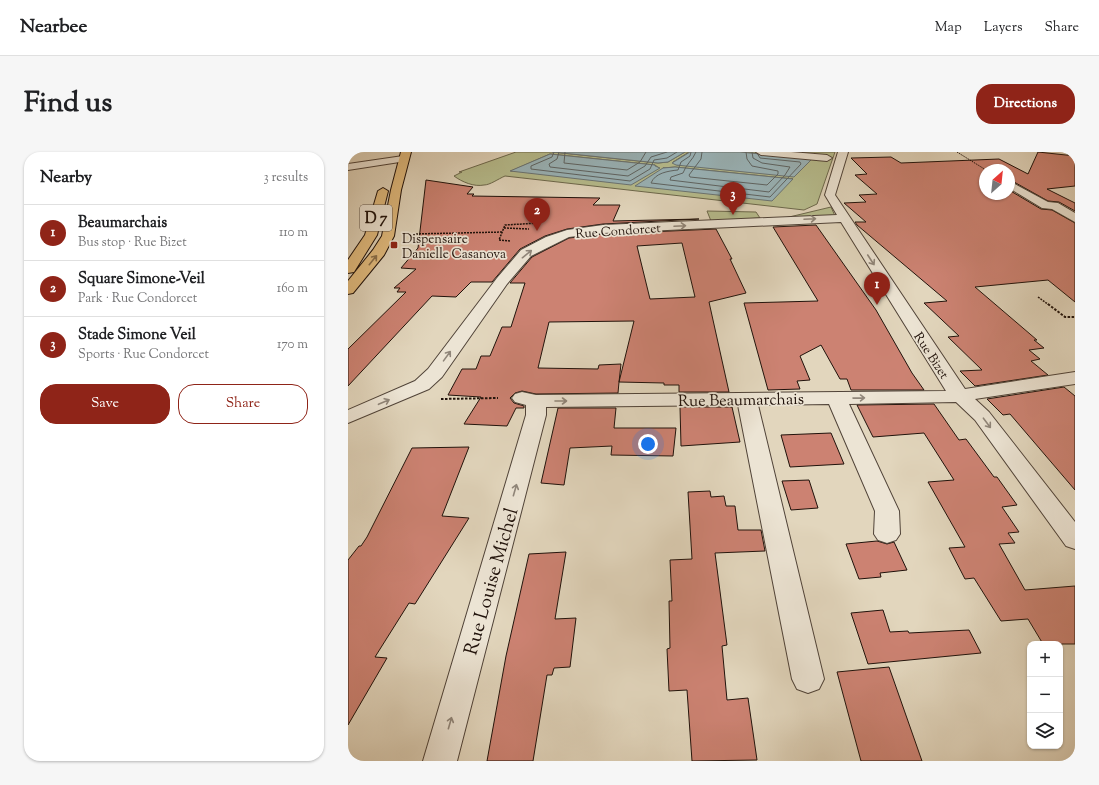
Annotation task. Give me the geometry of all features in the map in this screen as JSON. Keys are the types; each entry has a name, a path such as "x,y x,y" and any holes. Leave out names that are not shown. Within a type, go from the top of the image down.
{"main road":[{"name":"D 7","path":"348,270 371,236 394,162"},
{"name":"D 7","path":"348,290 380,252 388,236 394,162"}],"street":[{"path":"761,152 827,158"},
{"name":"Rue Bizet","path":"843,152 830,195 952,385 982,416 1075,540"},
{"path":"1070,152 1075,152"},
{"path":"348,167 394,162"},
{"path":"1015,187 1046,206 1054,205 1075,218"},
{"name":"Rue Condorcet","path":"348,417 422,385 435,373 502,281 526,253 551,240 566,234 603,229 844,218"},
{"name":"Rue Beaumarchais","path":"529,399 947,397 1075,378"},
{"path":"836,398 887,511 887,534"},
{"name":"Rue Louise Michel","path":"440,761 536,415 529,399"},
{"path":"748,399 808,680"}],"path":[{"path":"957,152 979,166"},
{"path":"413,234 503,232"},
{"path":"1038,297 1065,317 1075,317"},
{"path":"422,385 425,400 529,399"}],"green space":[{"path":"516,152 553,152 658,163 668,162 685,152 689,152 673,162 677,165 812,159 740,152 835,152 817,204 804,210 505,176 486,185 472,185 454,176 462,172 459,172","holes":["550,154 655,165 659,168 511,171","675,167 793,179 663,168"]},
{"path":"831,207 835,216 785,218"},
{"path":"707,211 756,212 760,218 711,221"}],"water":[{"path":"552,152 685,152 668,162 658,163"},
{"path":"690,152 740,152 812,159 794,177 676,165 672,163"},
{"path":"550,154 655,165 660,168 631,185 510,171"},
{"path":"675,167 793,179 772,201 635,186 663,168"}],"building":[{"path":"1038,152 1075,156 1075,186 1047,189 1075,203 1075,211 1059,202 1048,201 1015,183 1015,167 1028,174"},
{"path":"891,157 901,163 999,159 1009,164 979,164 979,200 1015,200 1015,194 1041,209 1052,210 1075,223 1075,302 1048,280 975,287 1037,340 1034,340 1044,348 1029,350 1040,359 1031,361 1048,375 975,386 960,371 982,370 948,337 959,336 924,303 947,301 857,225 855,222 866,222 844,203 866,202 859,195 877,194 855,175 867,174 851,158"},
{"path":"426,180 473,187 467,194 474,194 472,196 600,198 593,205 620,205 613,221 699,219 603,224 567,229 545,236 520,249 492,282 471,282 456,297 432,296 348,386 348,349 406,292 397,292 400,288 394,288 416,269 401,268 418,248"},
{"path":"816,225 876,310 912,373 924,390 851,390 847,379 840,379 821,345 800,356 810,380 797,381 800,389 768,390 744,303 818,301 773,227"},
{"path":"716,229 732,259 730,259 746,293 709,302 729,392 679,392 679,385 664,385 664,383 619,382 618,393 536,394 522,391 515,393 510,398 514,403 524,406 524,408 516,408 507,426 464,424 481,397 448,395 462,369 476,369 481,356 490,356 502,327 511,327 525,283 510,283 532,257 569,238 603,234","holes":["682,243 695,297 650,299 637,246","634,321 619,382 621,364 599,365 598,369 538,368 549,322"]},
{"path":"1064,387 1075,396 1075,490 1010,414 1003,415 987,399"},
{"path":"934,404 959,440 966,439 994,477 997,477 1017,505 1002,507 1019,532 1008,533 1015,543 999,544 1025,590 1075,586 1075,644 1063,644 1063,641 1041,641 1028,619 1001,621 974,578 965,579 949,548 965,547 928,482 954,480 924,433 873,437 857,405"},
{"path":"680,407 732,407 740,442 681,446"},
{"path":"558,408 616,408 614,428 676,428 673,456 611,455 612,446 570,448 564,485 541,483"},
{"path":"831,433 844,464 790,467 781,435"},
{"path":"469,447 442,516 469,518 415,604 409,603 375,657 387,658 348,725 348,560 367,537 412,448"},
{"path":"809,480 818,508 791,510 782,481"},
{"path":"710,491 711,497 724,496 726,506 735,506 738,530 761,530 765,551 715,553 727,645 722,646 727,700 748,698 757,760 692,761 687,690 669,691 667,649 670,648 669,601 672,601 670,560 692,559 688,492"},
{"path":"877,541 887,544 894,542 907,570 880,573 881,577 859,579 846,544"},
{"path":"566,552 555,619 576,618 570,667 554,668 552,675 547,675 533,761 487,761 506,656 529,554"},
{"path":"883,610 890,632 908,631 909,633 969,630 981,653 868,664 851,613"},
{"path":"889,667 922,761 861,761 837,672"}],"place":[{"name":"Stade Simone Veil","path":"733,215"},
{"name":"Square Simone-Veil","path":"537,231"},
{"name":"Dispensaire Danielle Casanova","path":"394,245"},
{"name":"Beaumarchais","path":"877,305"}]}
